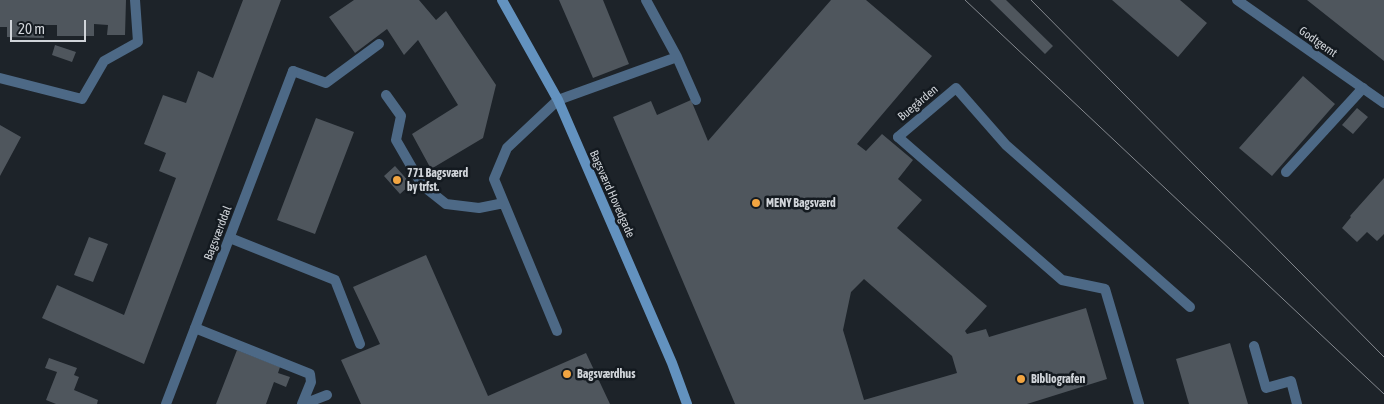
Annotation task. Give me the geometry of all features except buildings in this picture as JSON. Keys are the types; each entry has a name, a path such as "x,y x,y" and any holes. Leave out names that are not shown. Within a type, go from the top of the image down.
{"street":[{"path":"0,78 82,99 104,60 138,42 135,0"},
{"name":"Bagsværd Hovedgade","path":"502,0 558,100 672,363 686,404"},
{"path":"646,0 677,57 696,100"},
{"name":"Godtgemt","path":"1237,0 1384,103"},
{"name":"Bagsværddal","path":"166,404 293,71 326,83 379,44"},
{"path":"557,331 494,179 507,148 558,100 677,57"},
{"name":"Buegården","path":"1139,404 1105,288 1062,280 898,136 956,88 1006,145 1190,307"},
{"path":"1286,172 1362,88"},
{"path":"386,95 401,116 396,140 422,185 446,204 479,208 504,203"},
{"path":"230,238 335,280 360,344"},
{"path":"196,328 310,374 311,382 303,404"},
{"path":"1254,346 1266,388 1291,381 1298,404"},
{"path":"303,404 327,395"}],"tram line":[{"path":"965,0 1384,394"},
{"path":"1031,0 1384,357"}],"place":[{"name":"771 Bagsværd by trfst.","path":"397,180"},
{"name":"MENY Bagsværd","path":"756,203"},
{"name":"Bagsværdhus","path":"567,374"},
{"name":"Bibliografen","path":"1021,379"}]}
